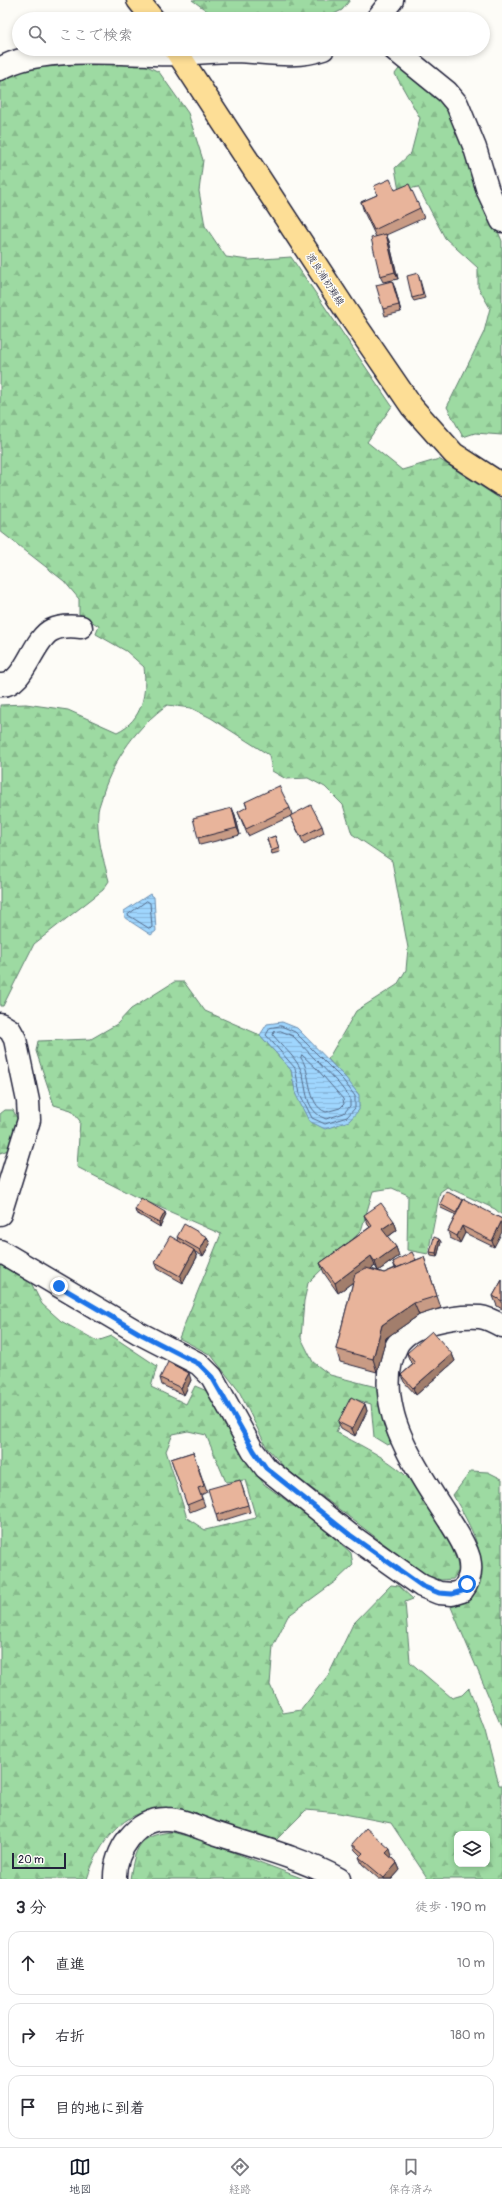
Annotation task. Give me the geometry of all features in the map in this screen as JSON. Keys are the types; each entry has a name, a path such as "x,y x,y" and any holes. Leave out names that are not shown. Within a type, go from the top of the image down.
{"main road":[{"path":"138,0 147,12"},
{"name":"渡良浦初瀬線","path":"180,56 347,312 412,407 454,454 502,485"}],"street":[{"path":"383,12 392,0"},
{"path":"0,69 12,62 27,57 52,56"},
{"path":"403,56 447,92 457,104 475,148 488,192 502,221"},
{"path":"0,685 17,678 41,640 52,630 81,627"},
{"path":"0,1024 10,1030 15,1039 28,1101 29,1120 0,1214"},
{"path":"0,1250 139,1333 199,1364 212,1377 254,1451 266,1468 350,1535 422,1586 439,1593 452,1594 462,1591 470,1576 469,1558 461,1539 425,1481 397,1424 389,1397 389,1370 398,1344 411,1331 432,1322 454,1318 481,1317 502,1326"},
{"path":"115,1879 115,1870 120,1852 131,1835 142,1827 167,1819 285,1856 339,1879"}],"green space":[{"path":"192,0 350,0 342,10 338,12 208,12"},
{"path":"139,62 159,72 188,113 203,160 199,191 205,226 226,257 249,260 291,257 392,406 367,442 402,470 439,459 502,500 502,1215 495,1209 447,1187 440,1192 428,1254 407,1250 408,1195 392,1188 373,1191 361,1231 308,1283 304,1301 301,1338 313,1362 330,1375 380,1388 393,1443 387,1445 374,1437 371,1404 351,1398 336,1432 383,1458 397,1468 417,1488 436,1515 451,1544 459,1571 453,1579 441,1580 425,1575 285,1468 267,1448 239,1391 211,1355 179,1338 221,1234 134,1196 77,1167 80,1121 71,1110 54,1105 36,1051 38,1041 91,1039 117,1024 131,1009 174,982 184,982 205,1011 260,1035 291,1070 296,1095 359,1095 328,1059 356,1011 397,985 406,970 408,948 392,861 352,834 343,805 325,787 308,778 286,779 272,771 269,755 211,718 191,708 167,705 146,723 128,744 114,767 103,793 98,811 98,829 100,846 109,881 103,890 34,944 3,1006 0,1006 0,705 26,704 68,710 117,732 126,727 138,713 144,696 145,677 144,667 126,651 96,634 99,626 79,614 79,599 64,581 0,531 0,79 28,69 67,65"},
{"path":"402,65 437,95 456,120 478,184 502,241 502,435 475,433 463,437 447,407 484,332 490,308 478,287 478,268 445,238 418,187 399,191 395,168 411,153 420,118 395,74"},
{"path":"5,1110 13,1110 19,1122 11,1149 0,1153 0,1114"},
{"path":"0,1262 29,1279 42,1304 61,1321 97,1341 112,1336 157,1366 151,1387 186,1404 195,1386 207,1391 226,1419 242,1454 264,1484 325,1529 351,1553 353,1565 336,1581 288,1616 273,1646 270,1685 283,1713 301,1710 329,1674 353,1624 391,1585 399,1586 413,1599 405,1602 410,1662 452,1698 462,1695 469,1688 485,1731 499,1785 502,1785 502,1879 428,1879 391,1823 339,1813 306,1810 275,1841 183,1812 164,1809 136,1815 114,1830 98,1853 87,1879 0,1879","holes":["188,1431 206,1435 226,1482 245,1480 256,1518 205,1530 187,1518 166,1451 173,1434"]},
{"path":"471,1471 488,1472 502,1479 502,1728 451,1607 467,1596 476,1583 480,1570 480,1556 476,1541 470,1526 453,1495"},
{"path":"172,1832 201,1840 304,1879 130,1879 134,1859 140,1845 152,1836"}],"water":[{"path":"150,894 154,897 156,931 151,935 125,918 124,911"},
{"path":"282,1022 297,1028 346,1078 359,1095 359,1110 349,1121 325,1129 309,1121 296,1095 291,1070 260,1035 267,1024"}],"building":[{"path":"390,179 395,190 409,184 420,208 374,230 361,202 377,195 374,186"},
{"path":"386,234 395,272 380,276 371,238"},
{"path":"418,273 423,295 412,298 407,276"},
{"path":"392,281 399,305 383,309 376,285"},
{"path":"279,786 290,808 246,829 238,812 247,807 245,802"},
{"path":"311,805 322,826 301,837 290,816"},
{"path":"232,808 237,828 198,838 193,818"},
{"path":"275,836 279,848 271,851 267,839"},
{"path":"446,1191 463,1200 456,1213 440,1204"},
{"path":"141,1198 165,1212 159,1223 135,1210"},
{"path":"464,1199 502,1219 492,1241 462,1226 457,1236 448,1231"},
{"path":"381,1203 394,1221 382,1229 396,1247 375,1262 371,1256 335,1283 320,1263 372,1226 364,1215"},
{"path":"184,1224 207,1237 200,1250 177,1237"},
{"path":"170,1236 194,1250 180,1276 155,1262"},
{"path":"434,1237 439,1239 436,1253 430,1252"},
{"path":"412,1252 416,1260 396,1268 393,1262"},
{"path":"424,1257 437,1296 414,1303 382,1325 373,1359 336,1349 355,1274 366,1268 384,1273"},
{"path":"502,1280 502,1301 493,1296"},
{"path":"432,1331 452,1354 413,1388 401,1375 415,1363 407,1353"},
{"path":"168,1362 189,1373 181,1388 160,1378"},
{"path":"351,1397 365,1404 352,1429 338,1422"},
{"path":"193,1452 204,1486 198,1488 202,1499 187,1505 171,1459"},
{"path":"240,1480 248,1505 216,1515 208,1489"},
{"path":"366,1828 390,1849 386,1853 397,1863 384,1878 359,1857 363,1853 352,1844"}],"route":[{"path":"59,1286 139,1333 199,1364 212,1377 254,1451 266,1468 350,1535 422,1586 439,1593 452,1594 462,1591 467,1584"}]}
